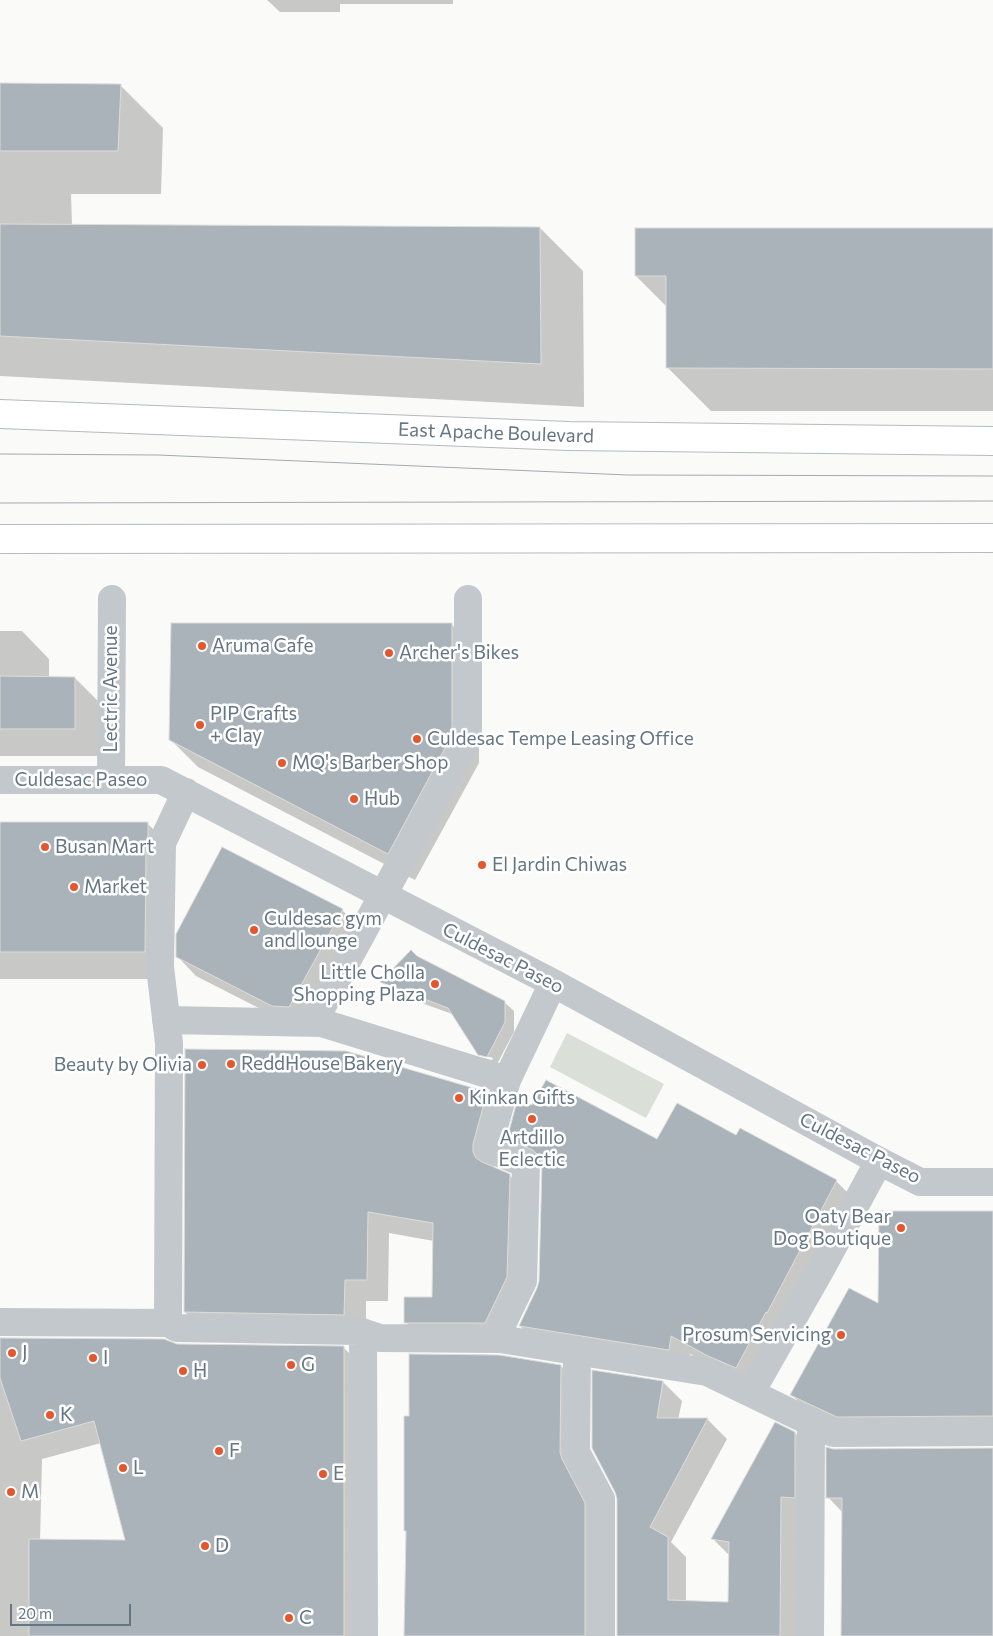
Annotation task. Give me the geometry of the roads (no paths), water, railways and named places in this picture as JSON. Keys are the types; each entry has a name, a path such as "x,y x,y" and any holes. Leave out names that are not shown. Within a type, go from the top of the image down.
{"main road":[{"name":"East Apache Boulevard","path":"0,414 569,436 993,441"},
{"path":"0,539 993,538"}],"street":[{"name":"Lectric Avenue","path":"111,780 112,599"},
{"path":"313,1023 468,739 468,599"},
{"name":"Culdesac Paseo","path":"0,780 161,780 553,983 920,1182 993,1182"},
{"path":"168,1323 169,1042 160,967 162,843 186,792"},
{"path":"495,1339 523,1281 526,1164 488,1148 507,1080 553,983"},
{"path":"166,1020 322,1023 507,1080"},
{"path":"751,1392 822,1267 879,1161"},
{"path":"0,1322 168,1323 177,1328 358,1331 380,1338 495,1339 577,1350 707,1372 833,1433 993,1432"},
{"path":"363,1333 364,1636"},
{"path":"577,1350 576,1452 601,1499 601,1636"},
{"path":"810,1636 811,1421"}],"tram line":[{"path":"0,454 158,455 628,475 993,476"},
{"path":"0,503 993,501"}],"place":[{"name":"Aruma Cafe","path":"202,646"},
{"name":"Archer's Bikes","path":"389,653"},
{"name":"PIP Crafts + Clay","path":"200,725"},
{"name":"Culdesac Tempe Leasing Office","path":"417,739"},
{"name":"MQ's Barber Shop","path":"282,763"},
{"name":"Hub","path":"354,799"},
{"name":"Busan Mart","path":"45,847"},
{"name":"El Jardin Chiwas","path":"482,865"},
{"name":"Market","path":"74,887"},
{"name":"Culdesac gym and lounge","path":"254,930"},
{"name":"Little Cholla Shopping Plaza","path":"435,984"},
{"name":"ReddHouse Bakery","path":"231,1064"},
{"name":"Beauty by Olivia","path":"202,1065"},
{"name":"Kinkan Gifts","path":"459,1098"},
{"name":"Artdillo Eclectic","path":"532,1119"},
{"name":"Oaty Bear Dog Boutique","path":"901,1228"},
{"name":"Prosum Servicing","path":"841,1335"},
{"name":"J","path":"12,1353"},
{"name":"I","path":"93,1358"},
{"name":"G","path":"291,1365"},
{"name":"H","path":"183,1371"},
{"name":"K","path":"50,1415"},
{"name":"F","path":"219,1451"},
{"name":"L","path":"123,1468"},
{"name":"E","path":"323,1474"},
{"name":"M","path":"11,1492"},
{"name":"D","path":"205,1546"},
{"name":"C","path":"289,1618"}]}
